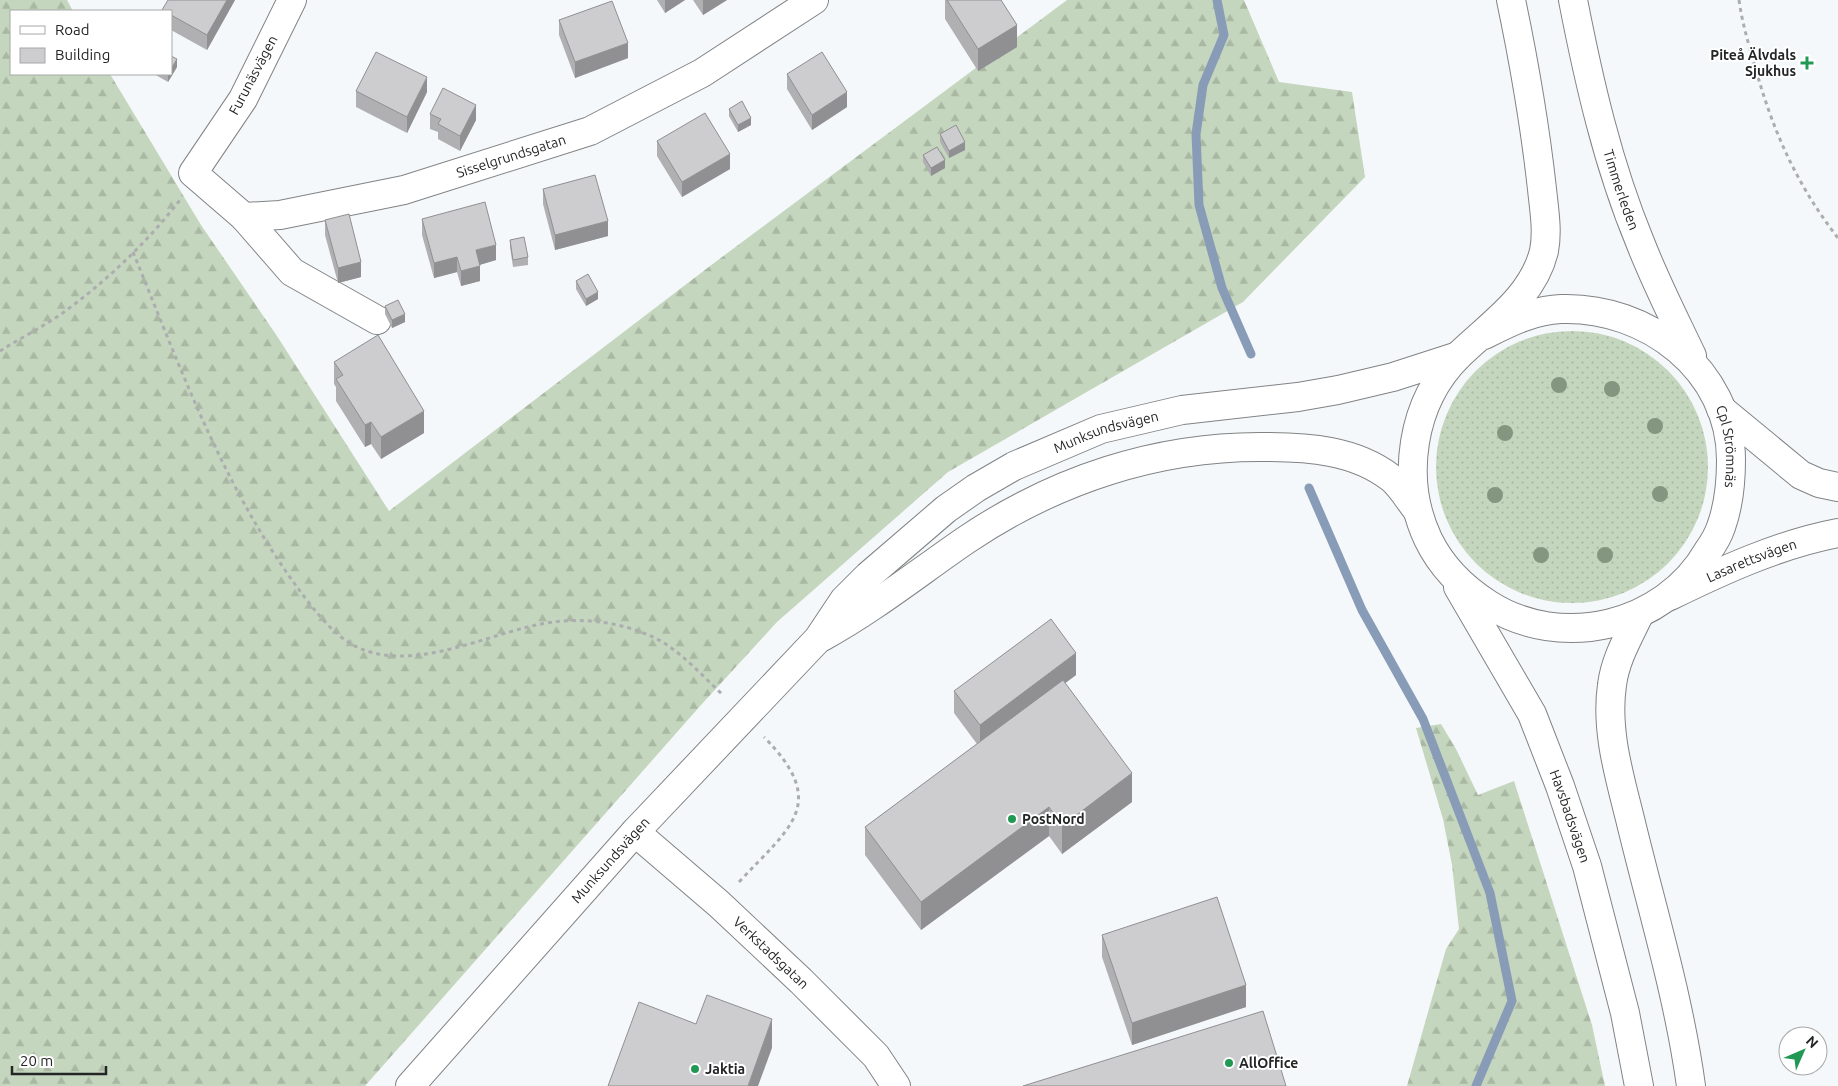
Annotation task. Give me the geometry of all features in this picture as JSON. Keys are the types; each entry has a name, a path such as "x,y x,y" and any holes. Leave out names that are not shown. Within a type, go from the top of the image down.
{"street":[{"name":"Furunäsvägen","path":"193,173 243,99 292,0"},
{"name":"Sisselgrundsgatan","path":"244,217 280,215 404,190 590,131 702,73 814,0"},
{"path":"1484,335 1514,303 1537,273 1545,248 1545,222 1538,156 1511,0"},
{"name":"Timmerleden","path":"1573,0 1587,71 1615,174 1650,267 1699,371"},
{"path":"193,173 244,217 292,272 376,320"},
{"name":"Cpl Strömnäs","path":"1558,309 1598,311 1637,322 1671,343 1699,371 1721,409 1731,446 1731,489 1720,530 1699,567 1669,597 1639,615 1605,626 1570,629 1535,624 1501,612 1472,593 1447,568 1429,540 1417,510 1412,477 1414,443 1423,411 1437,382 1458,356 1484,335 1520,317 1558,309"},
{"name":"Munksundsvägen","path":"410,1086 635,832 818,639 844,600 868,576 946,509 1014,466 1100,429 1141,418 1338,390 1394,377 1458,356"},
{"path":"1721,409 1801,475 1819,483 1838,487"},
{"name":"Munksundsvägen","path":"818,639 861,615 967,540 1012,512 1092,475 1138,461 1186,451 1234,446 1326,450 1362,460 1392,478 1417,510"},
{"name":"Lasarettsvägen","path":"1669,597 1698,582 1786,547 1838,533"},
{"name":"Havsbadsvägen","path":"1447,568 1532,714 1560,786 1587,866 1625,1013 1639,1086"},
{"path":"1639,615 1618,658 1610,711 1611,737 1638,853 1666,955 1685,1043 1691,1086"},
{"name":"Verkstadsgatan","path":"635,832 719,904 876,1056 896,1086"}],"path":[{"path":"1739,0 1742,19 1764,100 1782,149 1806,194 1838,238"},
{"path":"0,351 67,309 157,230 181,198 193,173"},
{"path":"133,252 194,402 249,512 285,570 311,606 352,644 384,655 417,655 553,622 584,621 609,623 647,634 677,653 744,716 783,756 798,784 800,802 797,814 781,837 719,904"}],"green space":[{"path":"0,0 67,0 72,10 10,10 10,75 111,75 201,225 277,336 389,511 714,263 1067,0 1244,0 1279,82 1352,92 1365,177 1243,302 948,472 777,622 701,705 365,1086 0,1086"},
{"path":"1572,331 1599,334 1624,341 1648,354 1668,371 1685,391 1698,415 1705,440 1708,467 1705,494 1698,519 1685,543 1668,563 1648,580 1624,593 1599,600 1572,603 1545,600 1520,593 1496,580 1476,563 1459,543 1446,519 1439,494 1436,467 1439,440 1446,415 1459,391 1476,371 1496,354 1520,341 1545,334"},
{"path":"1441,724 1456,749 1478,795 1514,781 1592,1025 1605,1086 1407,1086 1446,949 1459,929 1452,865 1443,819 1416,728"}],"building":[{"path":"168,0 227,0 207,35 172,16 172,10 162,10"},
{"path":"947,0 1001,0 1017,25 978,49"},
{"path":"612,1 628,43 575,62 559,20"},
{"path":"376,52 427,77 407,117 356,91"},
{"path":"822,52 847,92 812,115 787,74"},
{"path":"172,56 177,59 172,67"},
{"path":"443,88 476,105 460,136 438,124 441,119 430,114"},
{"path":"742,101 751,118 738,125 729,109"},
{"path":"705,113 730,154 682,182 657,141"},
{"path":"956,125 965,142 949,151 940,134"},
{"path":"937,147 945,160 931,168 923,155"},
{"path":"595,175 608,221 555,235 543,189"},
{"path":"485,202 496,245 476,250 480,266 461,271 457,257 434,263 422,219"},
{"path":"349,214 361,262 338,268 325,220"},
{"path":"524,237 528,257 513,260 510,240"},
{"path":"588,274 598,292 586,299 576,281"},
{"path":"398,300 405,314 392,320 385,306"},
{"path":"378,335 424,411 381,437 371,422 365,425 336,379 343,375 334,362"},
{"path":"1051,619 1076,653 980,725 954,691"},
{"name":"PostNord","path":"1063,680 1132,773 1062,826 1049,807 921,902 865,827"},
{"path":"1217,897 1246,985 1132,1023 1102,935"},
{"path":"707,995 772,1019 748,1086 608,1086 639,1002 696,1024"},
{"path":"1263,1011 1286,1086 1023,1086"}],"waterway":[{"path":"1217,0 1224,35 1203,85 1196,134 1199,205 1222,288 1251,354"},
{"path":"1309,488 1362,610 1423,719 1490,893 1512,1001 1476,1086"}],"place":[{"name":"Piteå Älvdals Sjukhus","path":"1807,63"},
{"name":"PostNord","path":"1012,819"},
{"name":"AllOffice","path":"1229,1063"},
{"name":"Jaktia","path":"695,1069"}]}
